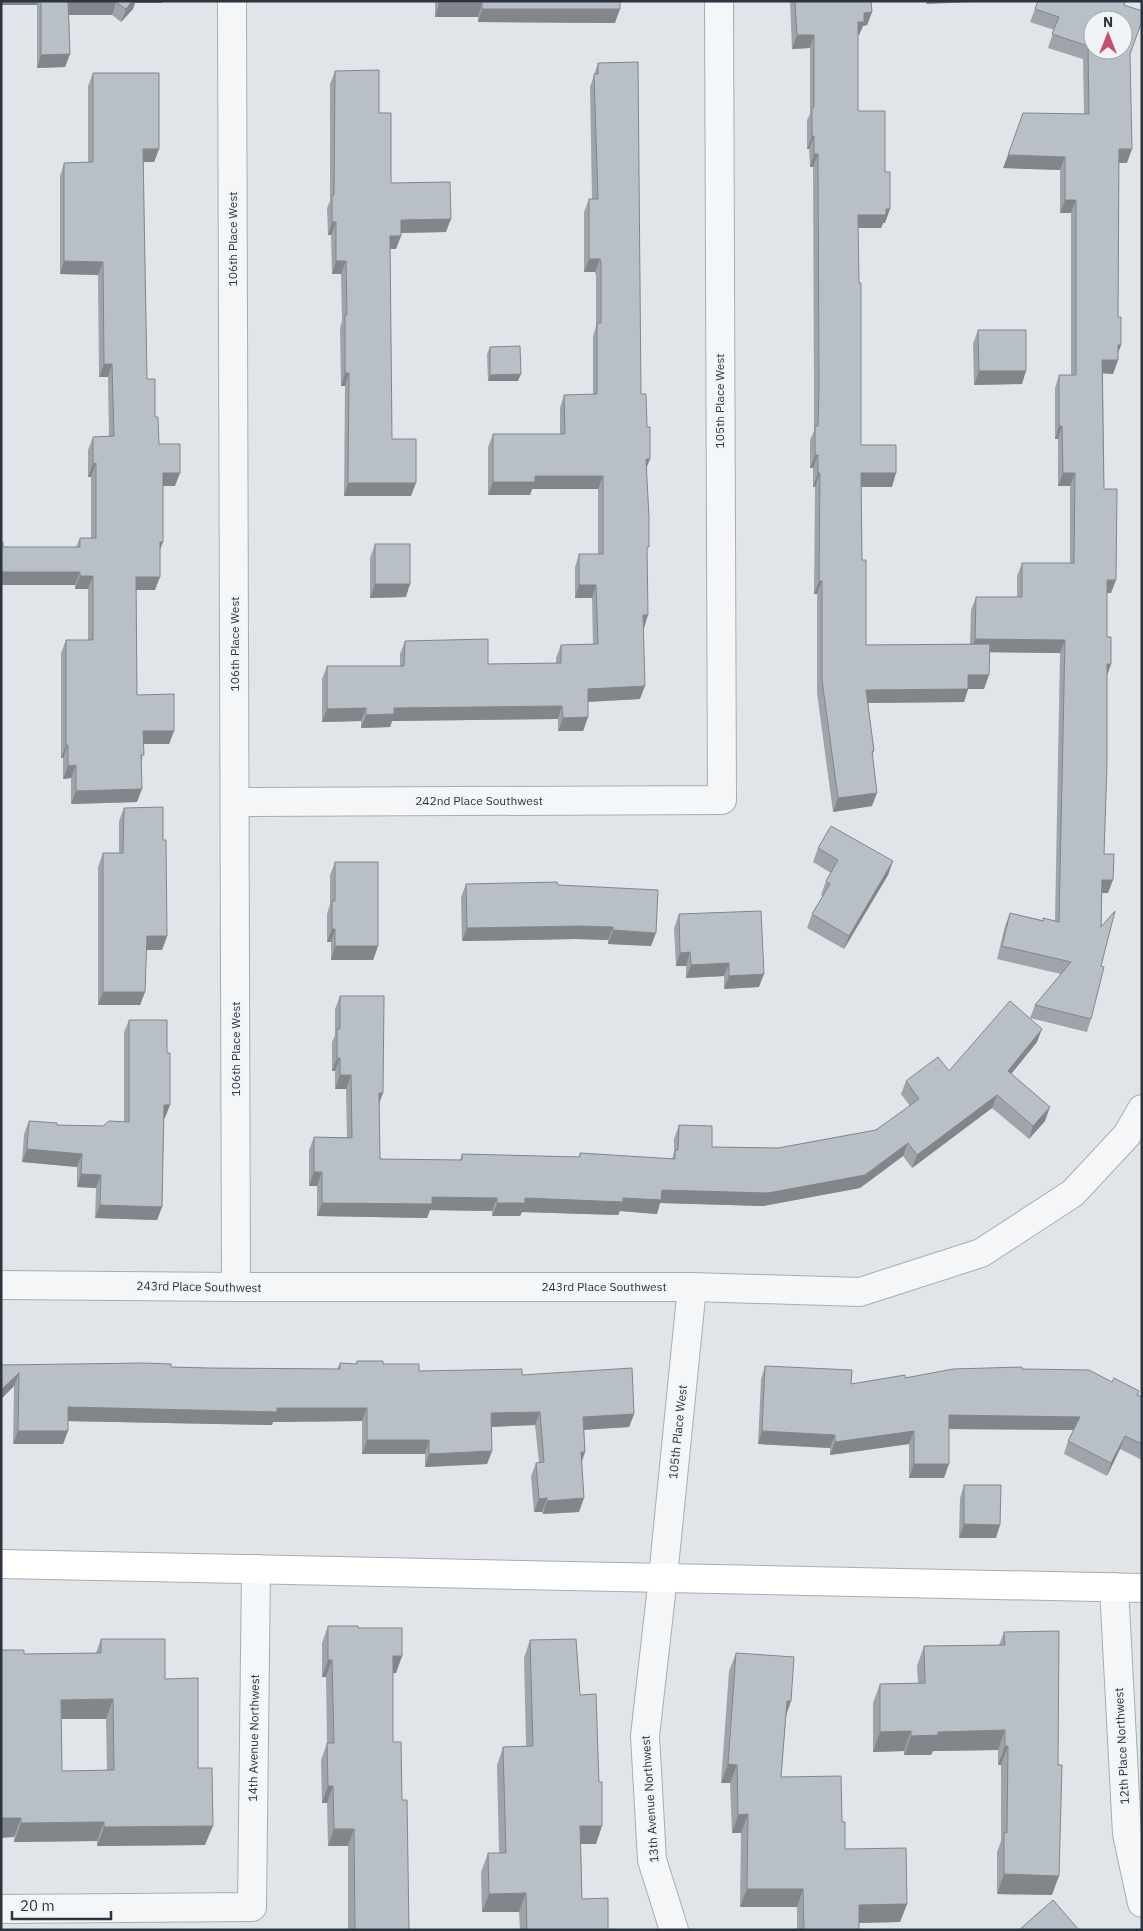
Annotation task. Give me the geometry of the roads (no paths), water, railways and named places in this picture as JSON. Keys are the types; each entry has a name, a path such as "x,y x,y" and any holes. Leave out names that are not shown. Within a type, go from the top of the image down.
{"street":[{"name":"106th Place West","path":"232,1 236,802 236,1288"},
{"name":"105th Place West","path":"719,1 722,800"},
{"name":"242nd Place Southwest","path":"236,802 722,800"},
{"name":"243rd Place Southwest","path":"1,1284 236,1288 692,1287 860,1292 981,1253 1073,1193 1127,1135 1142,1109"},
{"name":"105th Place West","path":"663,1577 692,1287"},
{"path":"1,1564 1142,1588"},
{"name":"14th Avenue Northwest","path":"1,1909 252,1907 256,1569"},
{"name":"13th Avenue Northwest","path":"663,1577 645,1736 652,1860 674,1930"},
{"name":"12th Place Northwest","path":"1114,1587 1127,1834 1142,1903"}]}
